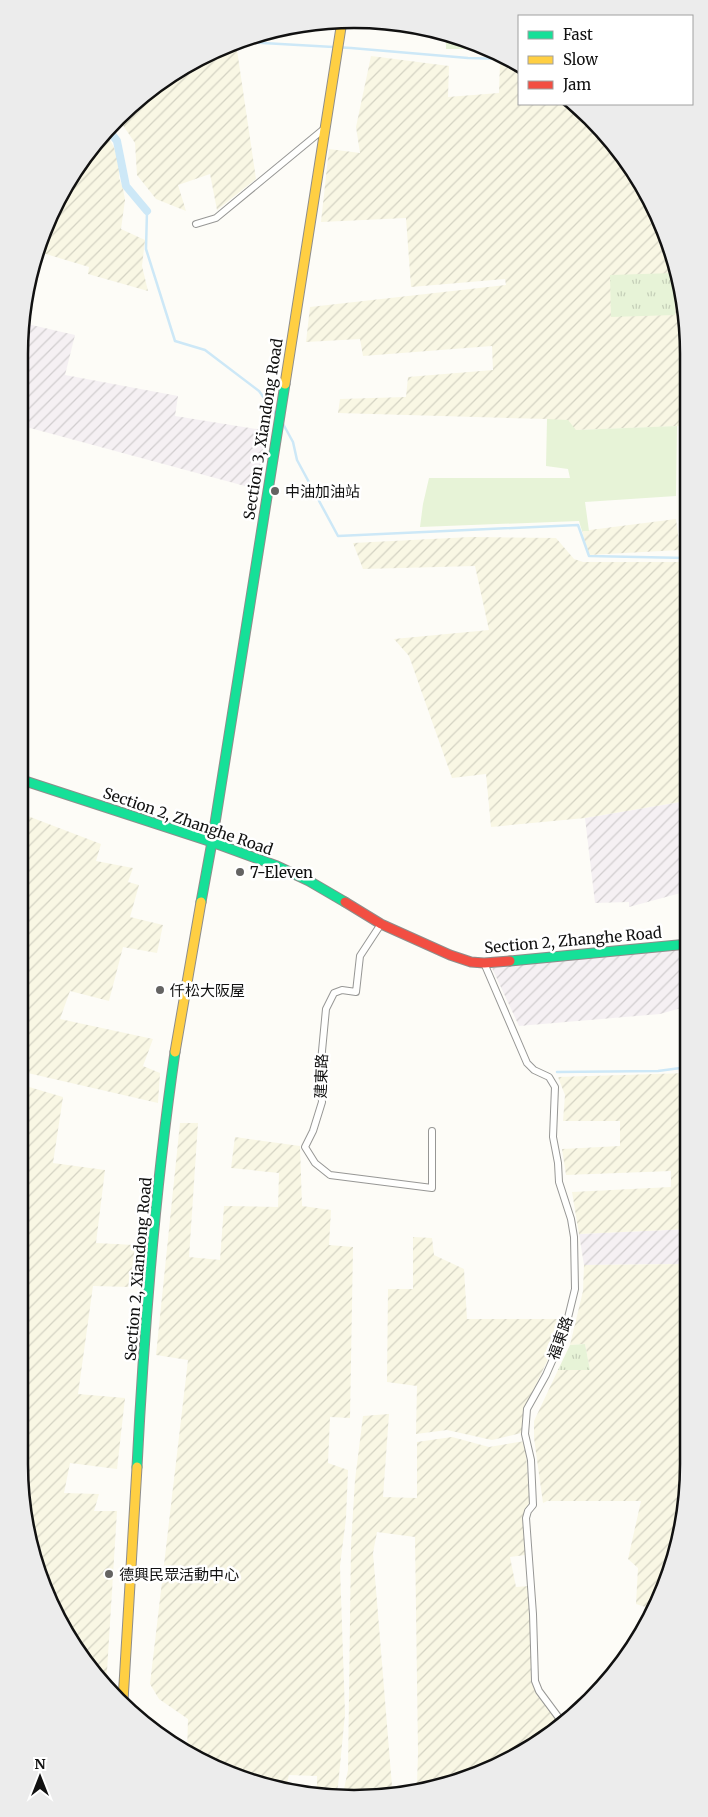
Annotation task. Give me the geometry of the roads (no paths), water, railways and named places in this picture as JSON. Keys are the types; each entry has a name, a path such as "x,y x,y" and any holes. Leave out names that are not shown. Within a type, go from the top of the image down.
{"main road":[{"name":"Section 3, Xiandong Road","path":"212,842 341,28"},
{"name":"Section 2, Zhanghe Road","path":"28,782 212,842 277,866 309,881 381,924 450,955 471,962 484,963 680,945"},
{"name":"Section 2, Xiandong Road","path":"123,1694 136,1474 154,1222 167,1110 212,842"}],"street":[{"path":"196,224 216,218 325,128"},
{"name":"建東路","path":"381,924 360,956 356,992 342,990 334,994 326,1009 320,1072 322,1102 313,1131 305,1148 315,1163 330,1175 432,1188 432,1131"},
{"name":"福東路","path":"484,963 527,1063 534,1070 549,1077 555,1087 553,1138 558,1163 559,1182 572,1219 574,1236 575,1289 570,1312 564,1334 546,1376 527,1409 525,1434 531,1460 533,1505 528,1510 526,1518 533,1614 535,1681 539,1691 558,1717"}],"waterway":[{"path":"256,43 493,59"},
{"path":"112,135 117,141 126,186 147,211"},
{"path":"147,211 146,249 175,341 205,350 259,391 277,416"},
{"path":"282,422 293,442 297,460 338,536 578,525 589,556 680,558"},
{"path":"557,1072 658,1071 680,1068"}],"place":[{"name":"中油加油站","path":"275,491"},
{"name":"7-Eleven","path":"240,872"},
{"name":"仟松大阪屋","path":"160,990"},
{"name":"德興民眾活動中心","path":"109,1574"}]}
